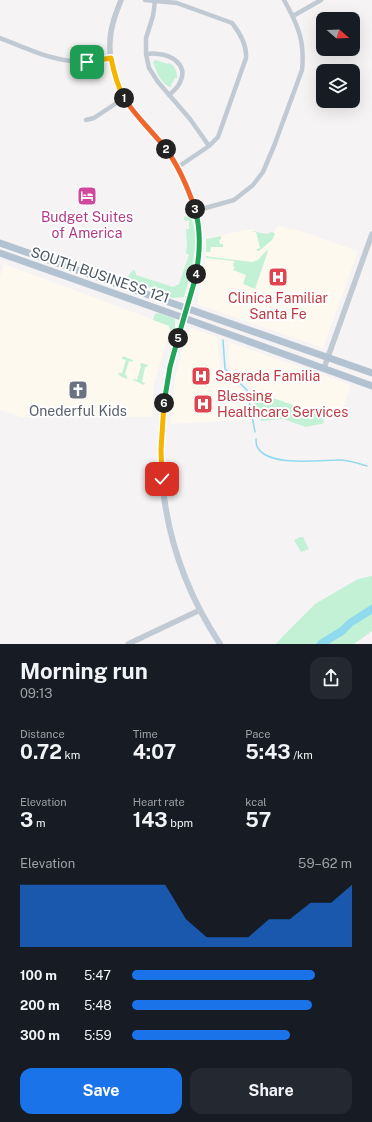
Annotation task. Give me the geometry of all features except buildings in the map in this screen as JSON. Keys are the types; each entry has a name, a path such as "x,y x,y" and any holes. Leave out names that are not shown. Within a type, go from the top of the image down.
{"main road":[{"name":"SOUTH BUSINESS 121","path":"0,243 372,373"},
{"name":"SOUTH BUSINESS 121","path":"0,253 372,386"},
{"path":"68,278 72,268"},
{"path":"187,308 172,360 165,394 162,425 164,497 171,536 178,558 200,610 220,644"}],"street":[{"path":"121,0 112,24 110,45 111,58 118,86 130,107 163,145 178,167 196,211 199,234 198,255 194,283 187,308"},
{"path":"145,0 177,3 232,23 238,30 247,50 246,58 218,137 209,146 178,167"},
{"path":"196,211 238,197 253,185 263,172 274,146 302,70 303,58 303,46 293,16 284,0"},
{"path":"293,16 321,0"},
{"path":"155,1 153,16 146,38 146,54 149,68 158,82 190,119 209,146"},
{"path":"0,38 48,56 71,61 87,62 111,58"},
{"path":"146,54 170,56 180,65 182,72 181,80 169,95"},
{"path":"86,120 94,118 124,98"},
{"path":"324,368 372,234"},
{"path":"128,644 200,610"}],"shaded area":[{"path":"278,225 291,230 295,229 358,251 323,348 197,304 206,256 204,239 250,229 265,234 273,233"},
{"path":"4,264 171,326 154,384 152,417 21,417 0,410 0,276"},
{"path":"191,328 217,337 221,371 245,393 246,420 171,424 171,408 175,378 186,336"},
{"path":"229,342 351,385 344,407 314,414 255,392 229,365"}],"green space":[{"path":"155,60 169,63 174,67 177,78 175,78 171,85 172,86 170,87 161,80 153,62"},
{"path":"190,216 195,235 195,245 192,268 184,297 172,298 130,281 128,279 129,275 135,270 136,275 173,287 179,284 189,255 186,253 186,229 189,229 189,221 184,220 184,217"},
{"path":"253,231 266,234 272,232 275,234 272,240 257,251 257,249 260,248 256,232"},
{"path":"221,236 221,239 219,240 220,244 223,244 223,247 211,247 210,252 206,252 206,239"},
{"path":"267,250 268,251 255,289 243,284 246,275 233,270 235,267 233,266 234,261 206,258 206,256 252,262 258,260"},
{"path":"158,313 175,320 174,330 171,330 169,326 153,320 155,314"},
{"path":"123,356 133,360 132,362 129,361 125,374 127,379 120,376 118,373 122,373 126,360 122,359"},
{"path":"141,363 148,365 145,367 142,382 145,383 144,385 133,380 137,380"},
{"path":"256,392 313,412 322,411 324,423 306,427 283,419 261,421 257,412 253,393"},
{"path":"303,537 309,549 301,552 294,540"},
{"path":"372,576 372,631 354,644 276,644 315,604 358,579"}],"waterway":[{"path":"223,340 225,369 247,390 255,432"},
{"path":"256,439 256,445 258,448 264,454 273,458 296,461 343,460 367,466"},
{"path":"321,644 372,609"}],"place":[{"name":"Budget Suites of America","path":"87,196"},
{"name":"Clinica Familiar Santa Fe","path":"278,277"},
{"name":"Sagrada Familia","path":"201,376"},
{"name":"Onederful Kids","path":"78,390"},
{"name":"Blessing Healthcare Services","path":"203,404"}],"route":[{"path":"87,62 111,58 118,86 124,98 163,145 178,167 189,191 198,222 198,255 194,283 172,360 162,414 162,479"}]}
